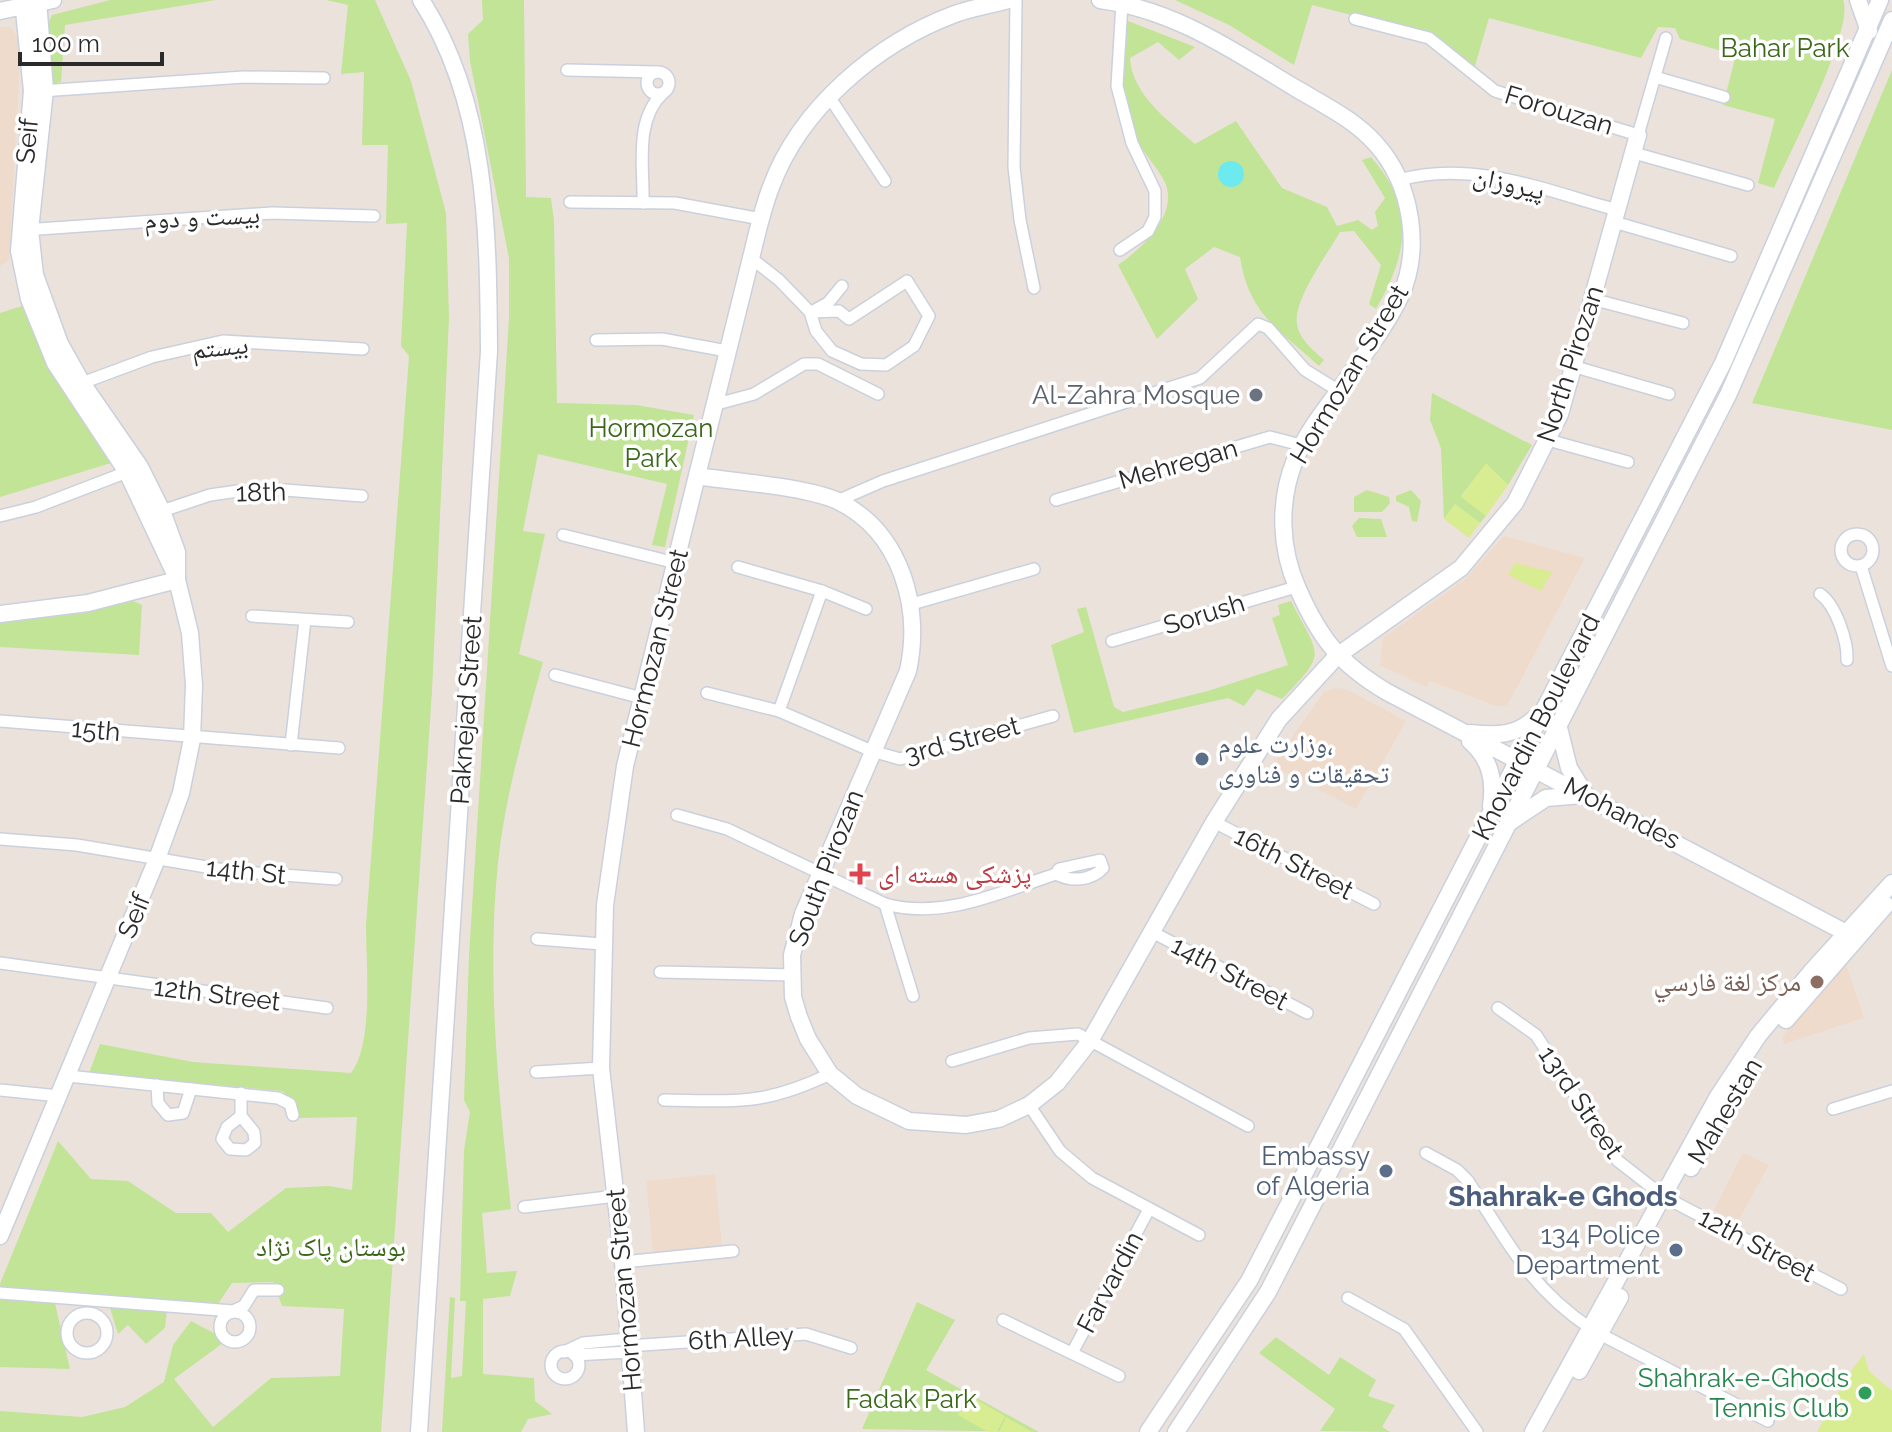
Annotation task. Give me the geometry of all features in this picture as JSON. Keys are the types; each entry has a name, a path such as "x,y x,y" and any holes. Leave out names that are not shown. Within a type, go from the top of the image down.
{"street":[{"name":"Hormozan Street","path":"636,1432 623,1262 601,1068 602,944 613,835 642,698 761,219 771,184 794,143 849,77 889,48 970,5 1008,0"},
{"path":"1016,0 1014,167 1020,220 1034,288"},
{"name":"Hormozan Street","path":"1100,0 1158,12 1200,30 1338,113 1377,145 1399,180 1410,216 1412,240 1406,282 1384,325 1301,445 1288,481 1283,526 1286,557 1308,614 1337,656 1359,675 1518,760"},
{"path":"1858,0 1869,31"},
{"name":"Khovardin Boulevard","path":"1148,1432 1249,1281 1723,363 1880,0"},
{"path":"0,11 35,2"},
{"name":"Seif","path":"0,1236 157,859 181,793 192,739 194,660 177,580 155,514 134,470 42,336 21,271 38,91 35,2"},
{"path":"1120,250 1148,231 1156,204 1155,191 1132,143 1117,86 1122,3"},
{"name":"Paknejad Street","path":"419,1432 489,351 486,207 475,139 454,71 427,5"},
{"name":"Forouzan","path":"1355,19 1429,38 1495,91 1638,135"},
{"name":"Khovardin Boulevard","path":"1176,1432 1268,1292 1728,395 1892,20"},
{"name":"North Pirozan","path":"1337,656 1461,568 1515,503 1548,440 1592,299 1666,38"},
{"path":"567,70 657,72 669,80 644,121 643,203"},
{"path":"38,91 244,77 324,78"},
{"path":"1655,77 1724,97"},
{"path":"830,98 885,181"},
{"path":"1634,153 1748,185"},
{"name":"پیروزان","path":"1399,180 1437,171 1478,173 1731,256"},
{"path":"570,202 675,203 761,219"},
{"name":"بیست و دوم","path":"24,230 272,213 374,216"},
{"path":"751,258 779,280 810,312 816,331 832,351 861,364 886,365 914,346 929,316 907,281 849,319 839,311 810,312"},
{"path":"810,312 828,303 842,286"},
{"path":"1592,299 1683,323"},
{"path":"837,501 883,481 1200,378 1258,324 1268,328 1305,370 1339,391"},
{"path":"596,340 662,339 727,351"},
{"name":"بیستم","path":"75,385 152,357 223,341 363,349"},
{"path":"713,405 754,394 804,364 818,364 878,394"},
{"path":"1572,366 1669,394"},
{"name":"Mehregan","path":"1056,500 1270,437 1301,445"},
{"path":"1548,440 1628,462"},
{"path":"0,516 36,507 134,470"},
{"name":"South Pirozan","path":"697,476 837,501 870,524 891,549 912,604 914,641 908,671 795,938 792,975 793,997 803,1028 830,1074 876,1108 926,1125 966,1125 999,1119 1029,1105 1057,1083 1090,1041 1214,822 1279,719 1337,656"},
{"name":"18th","path":"155,514 210,495 259,488 362,496"},
{"path":"563,535 676,563"},
{"path":"1861,566 1892,666"},
{"path":"738,567 822,591 866,609"},
{"path":"912,604 1034,569"},
{"path":"0,604 48,601 154,579 177,580"},
{"path":"0,614 88,603 177,580"},
{"name":"Sorush","path":"1112,641 1296,587"},
{"path":"779,711 822,591"},
{"path":"1820,594 1828,600 1845,643 1847,660"},
{"path":"252,616 348,622"},
{"path":"291,745 305,620"},
{"path":"555,675 642,698"},
{"name":"3rd Street","path":"707,693 779,711 892,758 908,758 1053,716"},
{"path":"1460,731 1499,735 1515,732 1547,707"},
{"name":"15th","path":"0,721 192,739 339,748"},
{"path":"1506,826 1546,798 1586,795 1569,768 1558,724"},
{"path":"1460,731 1478,748 1492,773 1489,817"},
{"name":"Mohandes","path":"1518,760 1852,931"},
{"path":"677,815 727,829 885,904 912,911 944,909 1056,874"},
{"name":"16th Street","path":"1214,822 1374,904"},
{"name":"14th St","path":"0,839 77,845 230,871 336,879"},
{"path":"1852,931 1892,883"},
{"path":"1852,931 1892,898"},
{"path":"885,904 913,996"},
{"name":"Mahestan","path":"1545,1432 1595,1331 1758,1036 1852,931"},
{"name":"14th Street","path":"1152,932 1307,1013"},
{"path":"537,939 602,944"},
{"name":"12th Street","path":"0,963 327,1008"},
{"path":"660,972 792,975"},
{"name":"13rd Street","path":"1498,1008 1536,1035 1618,1161 1668,1199"},
{"path":"952,1061 1051,1034 1071,1033 1248,1126"},
{"path":"536,1072 601,1068"},
{"path":"664,1100 753,1101 789,1093 830,1074"},
{"path":"68,1076 241,1093 286,1101 293,1115"},
{"path":"157,1085 158,1103 168,1115 183,1113 191,1089"},
{"path":"0,1090 59,1096"},
{"path":"1833,1109 1892,1091"},
{"path":"241,1093 241,1116"},
{"path":"1029,1105 1060,1151 1092,1178 1148,1211 1199,1235"},
{"path":"1426,1153 1457,1170 1468,1181 1533,1280 1556,1305 1595,1331 1768,1421"},
{"path":"524,1207 616,1196"},
{"name":"12th Street","path":"1668,1199 1841,1289"},
{"name":"Farvardin","path":"1072,1353 1148,1211"},
{"path":"623,1262 733,1251"},
{"path":"0,1293 233,1311 244,1306 254,1290 278,1290"},
{"path":"1348,1298 1404,1329 1477,1432"},
{"path":"71,1300 77,1316"},
{"path":"1003,1320 1119,1376"},
{"path":"1533,1432 1595,1331"},
{"name":"6th Alley","path":"569,1353 583,1343 628,1346 806,1334 851,1348"}],"shaded area":[{"path":"0,27 10,27 21,41 9,260 0,266"},
{"path":"1504,536 1585,558 1507,706 1496,706 1430,681 1426,687 1380,665 1383,638 1465,579"},
{"path":"1346,689 1406,721 1356,809 1272,765 1324,692"},
{"path":"1846,964 1864,1018 1784,1044 1782,1037"},
{"path":"1743,1153 1769,1165 1737,1223 1714,1210"},
{"path":"715,1174 722,1246 653,1253 646,1181"}],"green space":[{"path":"110,0 216,0 65,25 61,82 51,84 48,24 52,15"},
{"name":"بوستان پاک نژاد","path":"326,0 375,0 411,81 446,213 449,318 432,692 381,1432 0,1432 0,1411 82,1417 125,1407 164,1382 173,1345 191,1321 227,1340 174,1379 213,1427 271,1378 340,1376 344,1309 282,1306 273,1282 232,1283 218,1304 168,1300 165,1328 146,1344 128,1325 118,1334 106,1295 52,1290 70,1369 0,1367 0,1284 58,1141 91,1179 128,1181 176,1213 211,1213 228,1232 286,1188 329,1186 352,1190 357,1117 297,1118 293,1101 282,1091 89,1073 100,1044 193,1062 351,1073 363,1043 367,1002 366,925 409,356 401,346 407,223 386,224 388,145 362,145 364,72 341,74 348,5"},
{"name":"Hormozan Park","path":"482,0 524,0 526,197 551,198 557,403 636,405 694,415 665,547 652,545 667,484 538,454 523,531 545,534 519,654 543,662 505,812 498,863 493,950 502,1123 511,1209 482,1213 487,1273 517,1271 510,1296 483,1299 483,1374 534,1378 535,1401 552,1414 528,1419 521,1432 442,1432 450,1297 455,1298 451,1378 462,1376 466,1301 460,1301 464,1150 470,1112 464,1100 469,956 509,318 509,258 470,61 468,34 483,20"},
{"name":"Bahar Park","path":"1175,0 1843,0 1844,15 1830,63 1774,188 1758,183 1775,119 1723,105 1736,55 1680,39 1675,28 1658,27 1641,58 1489,18 1474,69 1434,36 1312,5 1294,65 1229,25"},
{"path":"1128,21 1195,47 1179,60 1158,42 1130,58 1137,84 1145,95 1195,144 1236,121 1282,188 1327,207 1337,226 1358,220 1372,230 1378,226 1375,212 1385,198 1362,160 1371,157 1385,176 1401,213 1402,232 1395,269 1376,309 1369,304 1381,265 1354,231 1340,232 1306,290 1297,314 1301,335 1324,360 1319,366 1278,330 1258,307 1244,277 1240,257 1214,247 1185,269 1198,299 1157,339 1118,265 1155,231 1162,220 1168,197 1164,180 1142,148 1125,103 1120,50"},
{"path":"1892,70 1892,430 1752,403"},
{"path":"22,306 56,379 111,463 0,497 0,313"},
{"path":"1432,393 1532,445 1508,485 1486,464 1461,496 1486,516 1480,523 1455,504 1444,519 1441,448 1430,420"},
{"path":"1486,463 1508,485 1486,516 1461,497"},
{"path":"1367,490 1389,497 1390,503 1382,512 1354,512 1354,497"},
{"path":"1411,490 1421,501 1417,522 1412,521 1409,507 1396,501 1396,496"},
{"path":"1455,504 1480,523 1469,538 1444,519"},
{"path":"1359,518 1381,519 1387,537 1357,537 1352,526"},
{"path":"1515,563 1552,572 1541,591 1508,575"},
{"path":"133,601 142,605 139,655 0,647 0,622 85,613"},
{"path":"1291,601 1315,653 1307,671 1282,699 1257,689 1244,706 1228,698 1074,733 1051,645 1084,632 1077,609 1086,607 1114,707 1123,712 1208,691 1288,665 1272,618 1280,615 1278,605"},
{"name":"Fadak Park","path":"917,1302 955,1320 926,1370 1039,1432 862,1429"},
{"path":"1276,1337 1329,1375 1340,1357 1376,1380 1368,1396 1395,1405 1382,1427 1390,1432 1320,1431 1335,1409 1259,1353"},
{"name":"Shahrak-e-Ghods Tennis Club","path":"1864,1354 1869,1371 1892,1391 1892,1432 1817,1432 1847,1376"},
{"path":"968,1395 1005,1416 997,1432 988,1432 958,1415"},
{"path":"1006,1417 1032,1432 999,1432"}],"water":[{"path":"1231,161 1240,165 1244,174 1240,183 1231,187 1222,183 1218,174 1222,165"}],"place":[{"name":"Al-Zahra Mosque","path":"1256,395"},
{"name":"وزارت علوم، تحقیقات و فناوری","path":"1202,759"},
{"name":"پزشکی هسته ای","path":"860,874"},
{"name":"مركز لغة فارسي","path":"1817,982"},
{"name":"Embassy of Algeria","path":"1386,1171"},
{"name":"134 Police Department","path":"1676,1250"},
{"name":"Shahrak-e-Ghods Tennis Club","path":"1865,1393"}],"district":[{"name":"Shahrak-e Ghods","path":"1563,1196"}]}
